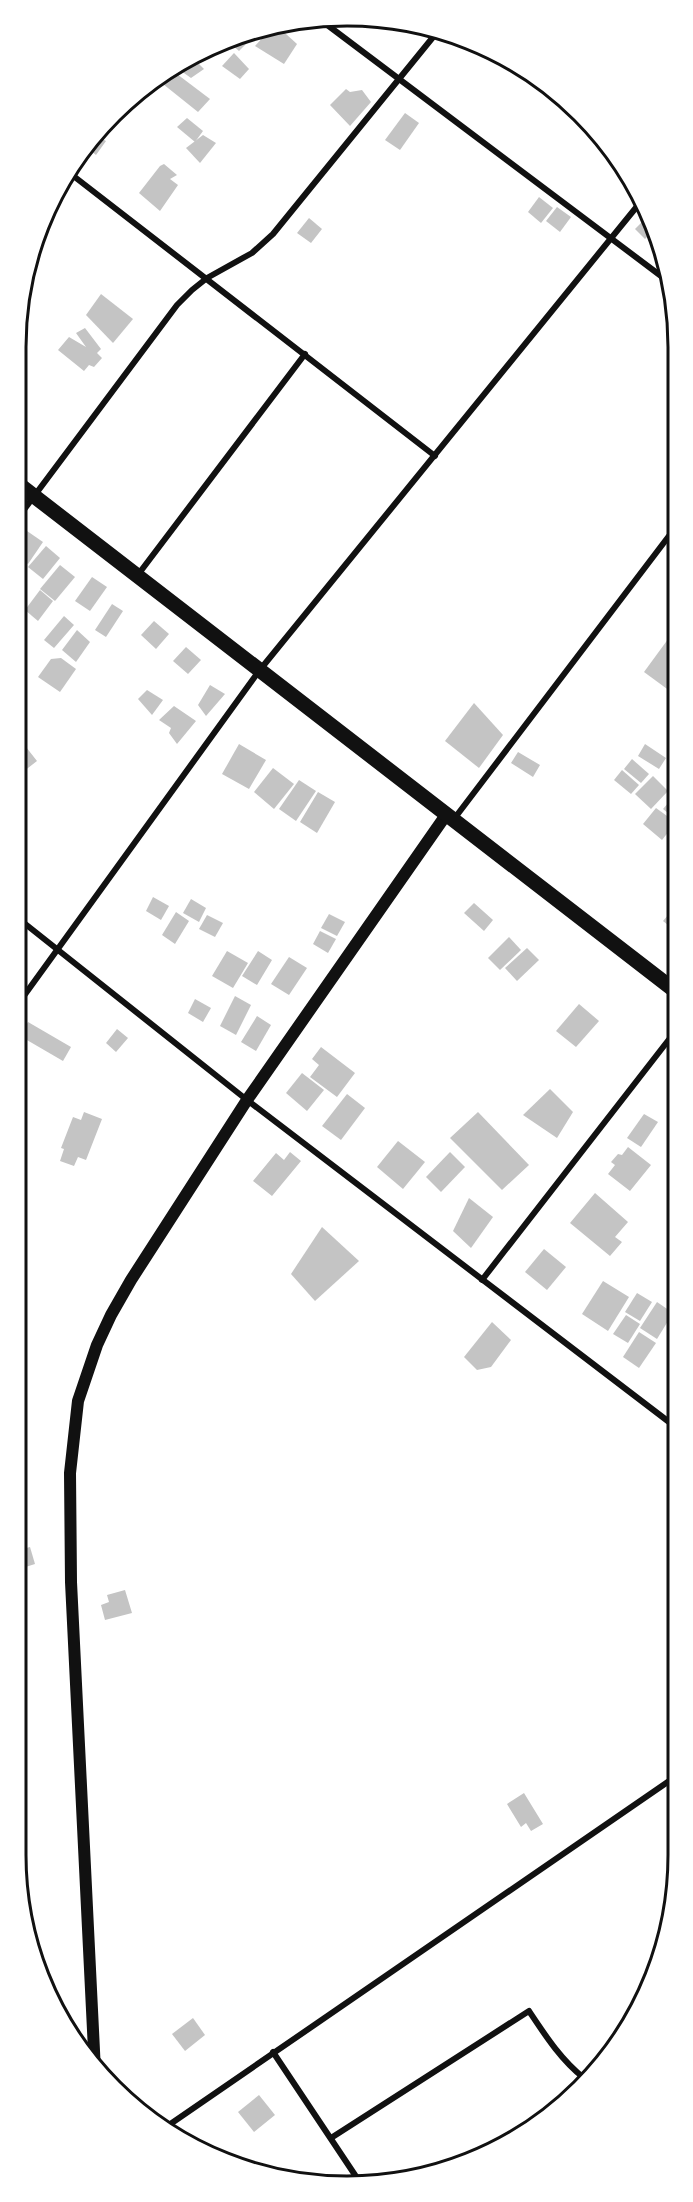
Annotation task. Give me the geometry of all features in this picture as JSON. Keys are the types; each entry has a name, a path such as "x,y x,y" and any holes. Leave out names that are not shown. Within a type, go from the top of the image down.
{"highway":[{"path":"26,490 668,985"}],"main road":[{"path":"94,2054 71,1582 70,1473 78,1401 86,1374 111,1315 247,1100 450,818"}],"street":[{"path":"329,26 659,275"},
{"path":"26,508 163,322 192,290 207,278 252,253 273,234 434,37"},
{"path":"75,177 435,456"},
{"path":"26,993 259,671 636,208"},
{"path":"137,576 305,354"},
{"path":"450,818 668,537"},
{"path":"26,925 247,1100 668,1421"},
{"path":"482,1280 668,1041"},
{"path":"171,2124 668,1782"},
{"path":"331,2138 529,2011 551,2044 580,2075"},
{"path":"273,2052 356,2176"}],"building":[{"path":"284,32 297,44 284,64 255,46 264,36"},
{"path":"249,41 239,51 234,46"},
{"path":"234,53 249,69 240,79 222,66"},
{"path":"198,63 204,69 191,78 182,72"},
{"path":"177,74 210,99 198,112 163,84"},
{"path":"346,89 350,92 362,90 371,102 350,126 330,105"},
{"path":"405,113 419,123 400,150 385,140"},
{"path":"187,118 203,131 195,142 177,127"},
{"path":"203,135 216,143 200,163 186,148"},
{"path":"102,139 106,141 96,155 92,152"},
{"path":"164,164 177,175 170,179 178,185 160,211 139,193"},
{"path":"539,197 553,208 541,223 528,212"},
{"path":"557,207 571,217 560,232 546,221"},
{"path":"309,218 322,229 311,243 297,233"},
{"path":"642,222 648,236 645,239 635,229"},
{"path":"101,294 133,319 113,343 86,315"},
{"path":"85,328 101,349 97,353 102,358 94,367 89,365 84,371 58,350 69,337 86,347 76,333"},
{"path":"26,532 43,542 28,564 26,563"},
{"path":"46,546 60,558 43,579 28,567"},
{"path":"60,565 75,577 55,601 40,589"},
{"path":"92,577 107,587 90,611 75,601"},
{"path":"40,590 53,601 38,621 26,609"},
{"path":"112,604 123,611 106,637 95,630"},
{"path":"64,616 74,625 54,648 44,640"},
{"path":"154,621 169,634 156,649 141,635"},
{"path":"77,630 90,642 76,662 62,650"},
{"path":"668,639 668,690 644,672"},
{"path":"186,647 201,660 188,674 173,661"},
{"path":"61,658 76,669 60,692 38,677 51,659"},
{"path":"210,685 225,694 206,716 198,705"},
{"path":"147,690 163,700 152,715 138,699"},
{"path":"474,703 503,735 479,768 445,741"},
{"path":"174,706 196,721 177,744 169,733 171,728 159,720"},
{"path":"239,744 266,760 249,789 222,774"},
{"path":"645,744 666,758 659,769 638,756"},
{"path":"26,747 37,761 26,770"},
{"path":"518,752 540,765 533,777 511,763"},
{"path":"632,759 649,774 641,783 624,769"},
{"path":"273,768 294,784 274,809 254,792"},
{"path":"622,770 639,785 631,794 614,780"},
{"path":"653,776 668,791 651,809 635,794"},
{"path":"299,780 316,791 296,821 279,809"},
{"path":"318,792 335,802 317,833 300,822"},
{"path":"668,803 668,813 663,809"},
{"path":"656,808 668,817 668,832 662,840 643,824"},
{"path":"153,897 169,906 161,920 146,911"},
{"path":"191,899 206,908 199,922 183,913"},
{"path":"474,903 493,920 484,931 464,913"},
{"path":"176,912 189,921 175,944 162,935"},
{"path":"329,914 345,922 337,936 321,928"},
{"path":"207,915 223,923 215,937 199,929"},
{"path":"668,915 668,925 663,921"},
{"path":"320,931 336,939 328,953 313,944"},
{"path":"509,937 521,950 500,970 488,958"},
{"path":"527,948 539,960 517,981 505,968"},
{"path":"227,951 248,963 233,988 212,976"},
{"path":"258,951 272,960 257,985 242,976"},
{"path":"289,957 307,968 289,995 271,984"},
{"path":"235,996 251,1005 236,1035 220,1026"},
{"path":"195,999 211,1008 203,1022 188,1013"},
{"path":"579,1004 599,1021 576,1047 556,1031"},
{"path":"257,1016 271,1025 256,1051 241,1042"},
{"path":"28,1022 71,1047 63,1061 26,1039"},
{"path":"117,1029 128,1038 116,1052 106,1043"},
{"path":"321,1047 355,1073 337,1097 310,1077 319,1065 312,1059"},
{"path":"302,1073 324,1090 307,1111 286,1093"},
{"path":"550,1089 573,1112 557,1138 523,1115"},
{"path":"347,1094 365,1108 341,1140 322,1126"},
{"path":"84,1112 102,1119 86,1160 78,1157 74,1166 60,1161 64,1149 61,1148 73,1117 81,1120"},
{"path":"478,1112 529,1165 502,1190 450,1138"},
{"path":"644,1114 658,1122 641,1147 627,1138"},
{"path":"398,1141 425,1162 403,1189 377,1167"},
{"path":"628,1147 651,1165 630,1191 608,1174 615,1165 611,1162 618,1154 622,1155"},
{"path":"290,1152 301,1161 272,1196 253,1181 276,1153 284,1160"},
{"path":"450,1152 465,1167 441,1192 426,1177"},
{"path":"595,1193 628,1222 615,1237 622,1242 610,1256 570,1223"},
{"path":"469,1198 493,1217 471,1248 453,1231"},
{"path":"322,1227 359,1261 315,1301 291,1274"},
{"path":"544,1249 566,1267 547,1290 525,1272"},
{"path":"603,1281 629,1297 608,1331 582,1314"},
{"path":"637,1293 652,1302 640,1321 625,1312"},
{"path":"657,1302 668,1310 668,1321 657,1339 640,1328"},
{"path":"626,1315 640,1324 628,1343 613,1334"},
{"path":"492,1322 511,1340 491,1367 477,1370 464,1357"},
{"path":"639,1332 656,1343 639,1368 623,1357"},
{"path":"30,1547 35,1564 26,1567 26,1548"},
{"path":"125,1590 132,1613 105,1620 101,1605 109,1602 107,1595"},
{"path":"524,1793 543,1824 531,1831 526,1823 521,1827 507,1804"},
{"path":"193,2018 205,2035 185,2051 172,2034"},
{"path":"259,2095 275,2115 254,2132 238,2112"}]}
